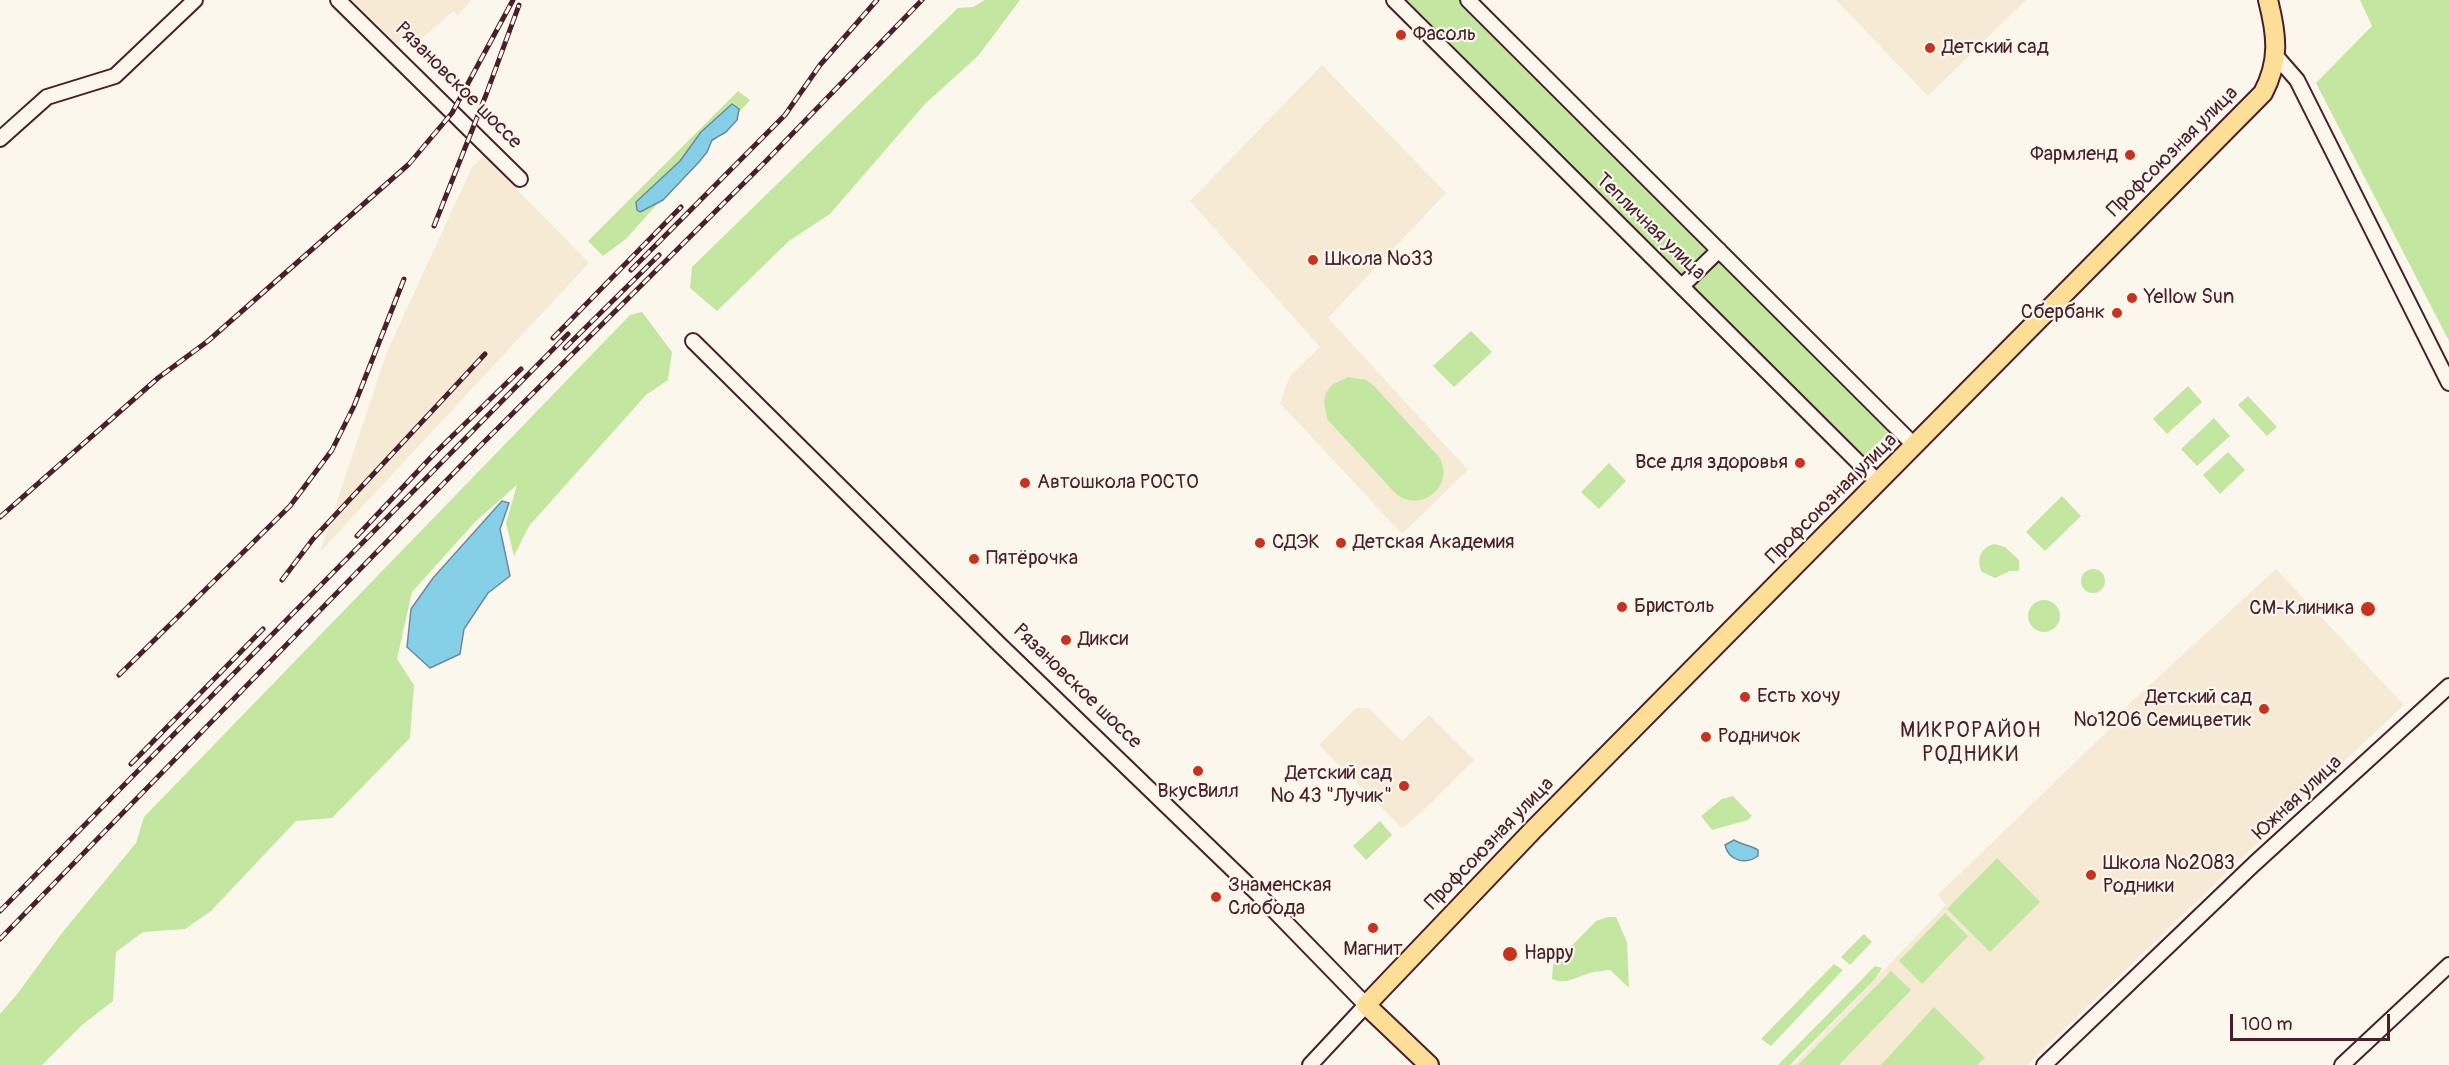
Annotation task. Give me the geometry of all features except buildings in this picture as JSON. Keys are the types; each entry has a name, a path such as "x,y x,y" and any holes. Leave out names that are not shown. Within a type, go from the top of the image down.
{"main road":[{"name":"Профсоюзная улица","path":"1366,1005 1533,830 1879,483 2110,246 2249,109 2263,93 2272,76 2277,56 2273,18 2268,0"},
{"name":"Рязановское шоссе","path":"1366,1005 1429,1065"}],"street":[{"path":"0,139 47,97 115,76 195,0"},
{"name":"Рязановское шоссе","path":"338,0 520,179"},
{"name":"Тепличная улица","path":"1394,0 1879,483"},
{"name":"Тепличная улица","path":"1468,0 1915,446"},
{"path":"2277,56 2297,80 2449,383"},
{"path":"1682,286 1719,250"},
{"name":"Рязановское шоссе","path":"693,341 1000,645 1259,895 1366,1005"},
{"name":"Южная улица","path":"2044,1065 2254,864 2449,686"},
{"path":"2342,1065 2449,965"},
{"path":"1310,1065 1366,1005"}],"shaded area":[{"path":"352,0 471,0 458,16 453,11 418,42 410,35 396,44"},
{"name":"Детский сад","path":"1836,0 2026,0 1928,96"},
{"name":"Школа №33","path":"1322,65 1446,193 1328,318 1468,470 1402,534 1280,403 1290,376 1320,347 1190,201"},
{"path":"484,156 589,263 320,552 387,352 472,167"},
{"name":"Школа №2083 Родники","path":"2276,569 2404,705 2027,1065 1793,1065 1946,905 1938,895 2122,717 2128,705"},
{"name":"Детский сад № 43 \"Лучик\"","path":"1356,708 1369,708 1402,741 1429,715 1474,760 1422,812 1402,828 1319,745"}],"green space":[{"path":"985,0 1020,0 978,56 925,104 830,214 789,241 717,311 690,288 692,267 958,8 973,7"},
{"path":"1400,0 1459,0 1707,249 1682,274"},
{"path":"2360,0 2449,0 2449,341 2316,83 2372,26"},
{"path":"738,91 750,100 626,239 603,256 588,241"},
{"path":"1718,261 1889,432 1865,456 1693,287"},
{"path":"642,312 672,352 668,380 646,395 529,526 514,556 506,523 517,485 476,521 412,592 397,659 414,685 410,738 332,818 296,821 211,911 185,929 143,932 116,952 113,1001 82,1025 42,1065 0,1065 0,1014 62,933 136,843 144,817 630,315"},
{"path":"1471,331 1492,352 1454,387 1433,366"},
{"path":"1348,377 1366,380 1374,386 1439,457 1443,467 1443,477 1434,493 1416,501 1397,495 1327,419 1324,402 1326,393 1332,385"},
{"path":"2188,386 2202,402 2167,434 2153,419"},
{"path":"2248,396 2277,427 2267,436 2238,405"},
{"path":"2214,418 2230,436 2197,466 2181,449"},
{"path":"2228,452 2245,470 2220,494 2203,475"},
{"path":"1609,463 1626,481 1599,509 1581,492"},
{"path":"2062,496 2081,516 2045,551 2026,532"},
{"path":"1994,544 2005,547 2019,560 2019,571 2010,571 1995,578 1982,572 1979,563 1980,555 1985,548"},
{"path":"2093,569 2098,570 2104,576 2104,586 2098,592 2093,593 2088,592 2082,586 2081,581 2082,576 2088,570"},
{"path":"2044,600 2055,605 2060,616 2055,627 2044,632 2033,627 2028,616 2033,605"},
{"path":"1733,796 1752,816 1748,820 1712,830 1701,816 1722,799"},
{"path":"1380,821 1392,835 1366,860 1353,846"},
{"path":"1997,858 2040,902 1990,952 1947,909"},
{"path":"1945,913 1968,936 1922,984 1899,961"},
{"path":"1616,917 1627,942 1629,988 1610,970 1592,972 1566,981 1552,979 1553,965 1596,921"},
{"path":"1864,934 1872,942 1850,965 1841,957"},
{"path":"1834,964 1843,970 1771,1046 1761,1039"},
{"path":"1875,966 1882,968 1876,978 1790,1065 1778,1065"},
{"path":"1891,971 1911,990 1839,1065 1798,1065"},
{"path":"1934,1007 1985,1058 1977,1065 1881,1065"}],"water":[{"path":"732,104 739,109 737,120 726,132 712,140 707,152 699,162 663,200 640,212 637,210 636,202 680,161 701,132"},
{"path":"502,501 509,503 500,529 510,576 488,593 464,629 460,654 430,668 407,647 411,609 433,578"},
{"path":"1734,840 1758,850 1758,856 1743,861 1734,858 1725,845"}],"railway":[{"path":"0,517 158,378 208,341 409,164 452,113 513,0"},
{"path":"631,270 785,115 820,65 877,0"},
{"path":"0,939 478,448 766,161 922,0"},
{"path":"434,226 519,5"},
{"path":"553,338 681,207"},
{"path":"565,348 659,255"},
{"path":"119,675 290,506 332,450 354,406 404,279"},
{"path":"0,911 568,334"},
{"path":"282,580 313,539 485,354"},
{"path":"357,536 435,453 521,369"},
{"path":"131,764 263,629"}],"place":[{"name":"Фасоль","path":"1401,35"},
{"name":"Детский сад","path":"1930,48"},
{"name":"Фармленд","path":"2130,155"},
{"name":"Школа №33","path":"1313,260"},
{"name":"Yellow Sun","path":"2132,298"},
{"name":"Сбербанк","path":"2117,313"},
{"name":"Все для здоровья","path":"1800,463"},
{"name":"Автошкола РОСТО","path":"1025,483"},
{"name":"СДЭК","path":"1260,543"},
{"name":"Детская Академия","path":"1341,543"},
{"name":"Пятёрочка","path":"974,559"},
{"name":"Бристоль","path":"1622,607"},
{"name":"СМ-Клиника","path":"2368,609"},
{"name":"Дикси","path":"1066,640"},
{"name":"Есть хочу","path":"1745,697"},
{"name":"Детский сад №1206 Семицветик","path":"2264,709"},
{"name":"Родничок","path":"1706,737"},
{"name":"ВкусВилл","path":"1198,771"},
{"name":"Детский сад № 43 \"Лучик\"","path":"1404,786"},
{"name":"Школа №2083 Родники","path":"2091,875"},
{"name":"Знаменская Слобода","path":"1216,897"},
{"name":"Магнит","path":"1373,928"},
{"name":"Happy","path":"1510,954"}],"district":[{"name":"МИКРОРАЙОН РОДНИКИ","path":"1971,744"}]}
